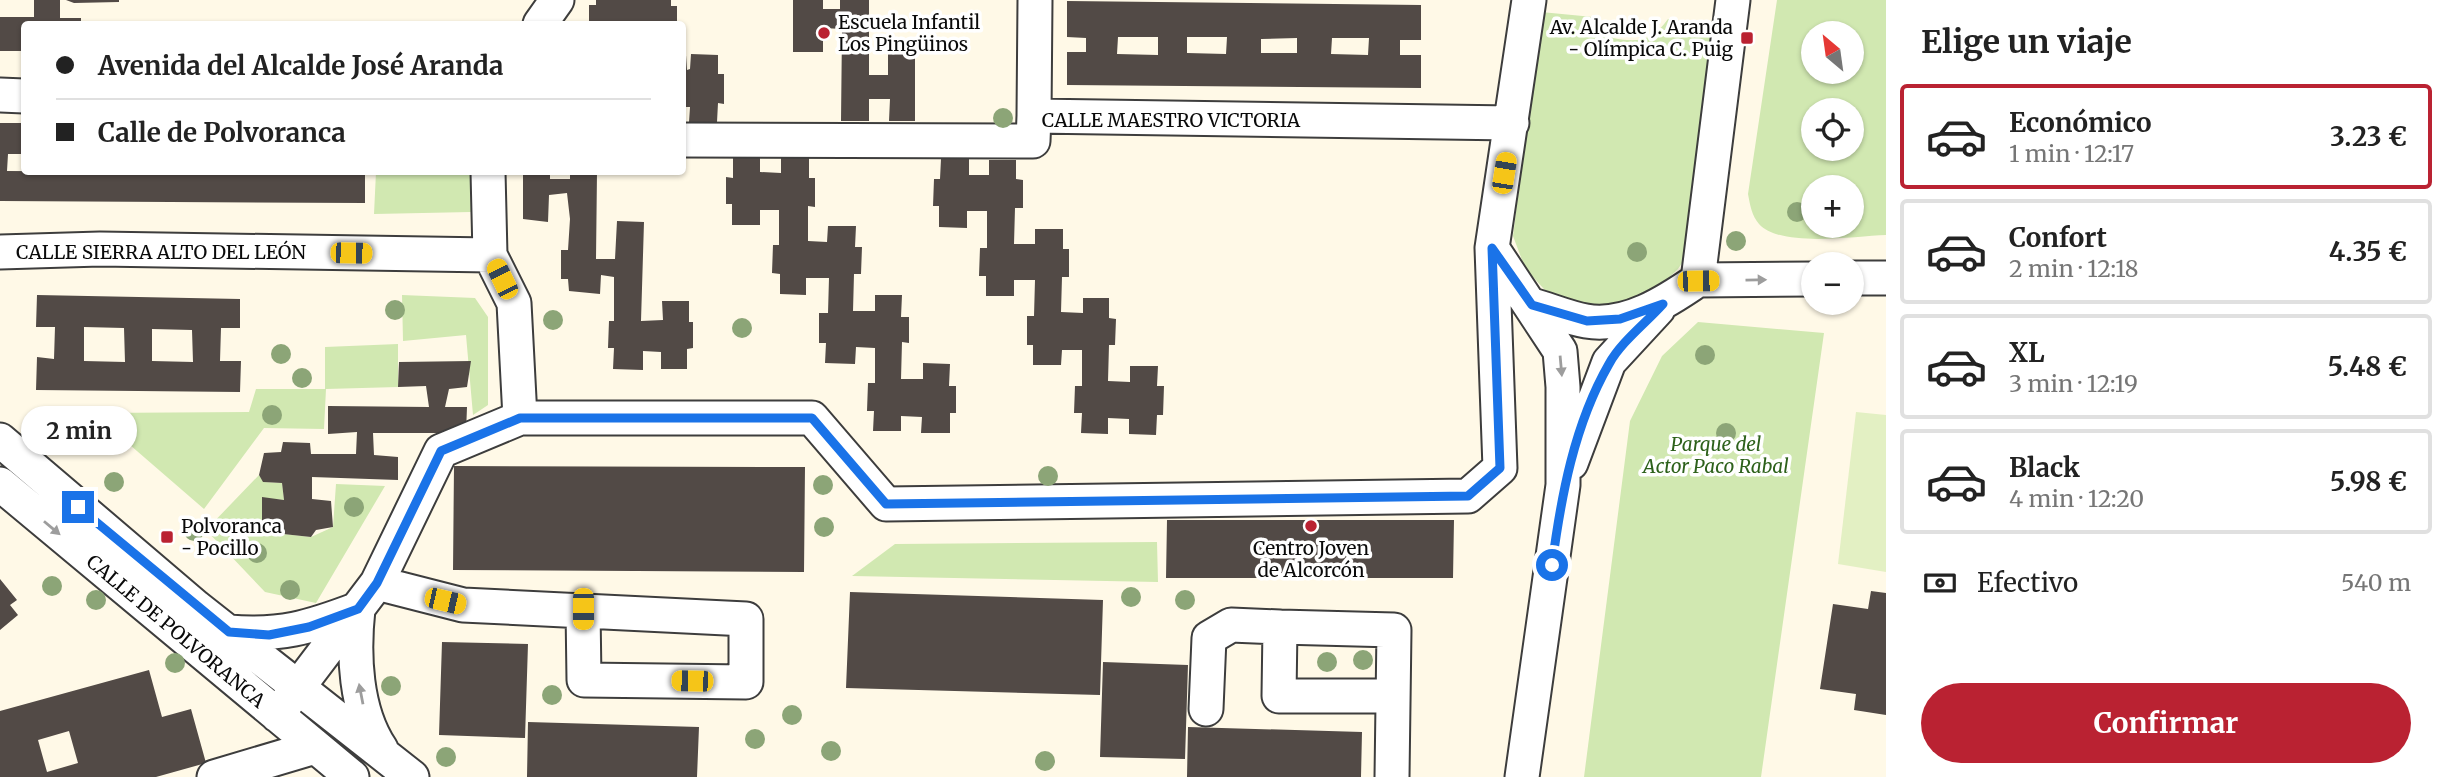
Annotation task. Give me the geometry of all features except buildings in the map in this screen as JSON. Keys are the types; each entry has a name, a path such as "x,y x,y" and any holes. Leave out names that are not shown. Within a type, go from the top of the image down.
{"street":[{"path":"542,21 557,0"},
{"path":"1034,116 1035,0"},
{"path":"277,715 377,583 441,451 520,418 812,418 886,504 1468,496 1500,468 1492,248 1529,0"},
{"path":"1698,281 1734,0"},
{"path":"0,95 21,96"},
{"name":"CALLE MAESTRO VICTORIA","path":"686,140 1033,141 1034,116 1512,123"},
{"path":"488,175 490,255 514,303 520,418"},
{"path":"1492,248 1560,351 1563,485 1522,777"},
{"name":"CALLE SIERRA ALTO DEL LEÓN","path":"0,252 100,249 490,255"},
{"path":"1864,278 1886,278"},
{"path":"1563,485 1609,362 1663,304 1698,281 1801,279"},
{"path":"1532,305 1587,321 1620,319 1663,304"},
{"name":"CALLE DE POLVORANCA","path":"0,440 229,632 399,767"},
{"name":"CALLE DE POLVORANCA","path":"0,484 352,777"},
{"path":"377,583 463,606 583,609 746,619 746,682 584,680 583,609"},
{"path":"229,632 269,635 309,627 358,609"},
{"path":"358,609 355,637 360,687 373,737 399,767"},
{"path":"1206,709 1209,638 1231,625 1394,630 1392,777"},
{"path":"1280,627 1279,696 1393,696"},
{"path":"214,777 315,747"}],"green space":[{"path":"1777,0 1886,0 1886,235 1864,236 1864,175 1801,175 1801,238 1836,238 1819,239 1800,238 1784,236 1759,224 1753,214 1748,194"},
{"path":"1541,12 1593,17 1613,38 1630,40 1650,36 1668,19 1718,24 1686,257 1678,269 1655,291 1607,312 1552,298 1525,268 1513,236"},
{"path":"376,175 470,175 471,212 374,214"},
{"path":"402,295 475,298 488,317 488,405 473,415 466,335 403,341"},
{"name":"Parque del Actor Paco Rabal","path":"1698,322 1824,333 1761,777 1584,777 1630,421 1662,356"},
{"path":"398,344 398,387 326,389 324,429 264,428 204,509 93,413 249,412 256,389 325,389 325,347"},
{"path":"1856,412 1886,415 1886,572 1838,564"},
{"path":"259,475 264,482 282,483 284,500 262,498 262,524 279,527 283,534 311,537 333,527 336,484 385,486 316,603 265,592 206,530"},
{"path":"1157,542 1158,582 852,576 895,544"}],"place":[{"name":"Escuela Infantil Los Pingüinos","path":"824,33"},
{"name":"Av. Alcalde J. Aranda - Olímpica C. Puig","path":"1747,38"},
{"name":"Centro Joven de Alcorcón","path":"1311,526"},
{"name":"Polvoranca - Pocillo","path":"167,537"}],"route":[{"path":"78,507 229,632 269,635 309,627 358,609 377,583 441,451 520,418 812,418 886,504 1468,496 1500,468 1492,248 1532,305 1587,321 1620,319 1663,304 1609,362 1563,485 1552,565"}]}
